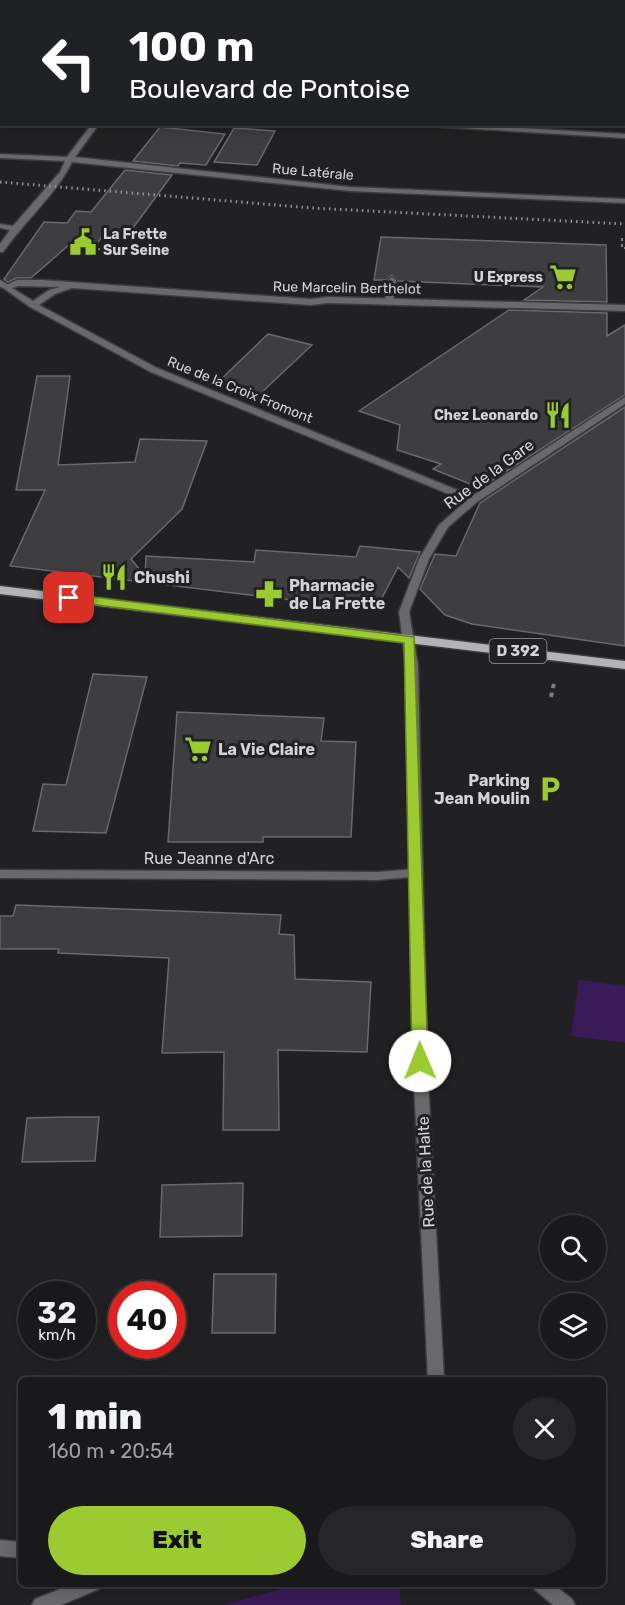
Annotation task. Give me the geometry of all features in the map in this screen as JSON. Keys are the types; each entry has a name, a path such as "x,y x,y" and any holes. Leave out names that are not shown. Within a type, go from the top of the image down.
{"main road":[{"name":"D 392","path":"0,590 410,640 467,644 625,665"}],"street":[{"path":"0,250 63,173 70,159 95,126"},
{"path":"436,126 625,136"},
{"name":"Rue Latérale","path":"0,156 70,159 350,189 625,201"},
{"path":"0,226 15,229"},
{"path":"389,302 392,280"},
{"name":"Rue Marcelin Berthelot","path":"2,286 42,283 310,302 328,300 625,308"},
{"name":"Rue de la Croix Fromont","path":"2,286 154,370 472,500"},
{"name":"Rue Marcelin Berthelot","path":"33,305 52,292 69,286"},
{"name":"Rue de la Gare","path":"410,640 404,612 424,559 444,525 472,500 625,400"},
{"name":"Rue de la Halte","path":"410,640 420,1061 436,1377"},
{"name":"Rue Jeanne d'Arc","path":"0,874 377,876 417,873"},
{"path":"0,1548 18,1550"},
{"path":"41,1605 86,1587"},
{"path":"544,1587 566,1605"}],"path":[{"path":"622,238 622,248 625,248"},
{"path":"97,249 132,252"},
{"path":"551,697 552,690"}],"shaded area":[{"path":"579,980 625,986 625,1043 571,1036"},
{"path":"289,1587 399,1587 401,1605 223,1605"}],"building":[{"path":"160,127 225,134 206,165 180,163 178,166 133,161"},
{"path":"234,128 275,131 257,165 214,162"},
{"path":"125,170 172,175 130,232 106,230 95,247 71,243 31,278 17,278 8,282 4,279 44,222 67,223 76,211 91,212"},
{"path":"381,237 606,245 607,302 524,300 543,287 398,281 392,275 386,280 374,280"},
{"path":"509,310 607,313 607,336 625,325 625,395 480,488 433,469 441,464 397,450 400,425 359,411"},
{"path":"268,334 312,345 260,394 216,384"},
{"path":"37,376 70,376 58,465 135,462 140,439 207,441 182,509 131,559 145,576 146,556 254,562 256,550 356,557 360,546 420,552 409,578 398,567 381,600 357,608 10,566 45,490 16,490"},
{"path":"625,407 625,646 472,624 445,615 420,589 435,554 456,556 480,503"},
{"path":"93,674 147,677 106,833 33,831 43,784 66,785"},
{"path":"177,712 324,718 321,741 356,742 351,837 263,837 263,842 168,842"},
{"path":"16,905 281,915 279,934 294,935 295,979 371,982 367,1052 278,1050 279,1130 223,1130 224,1052 162,1053 169,958 58,953 59,949 0,949 0,916 13,916"},
{"path":"99,1117 95,1161 22,1162 27,1118"},
{"path":"243,1183 242,1236 160,1237 162,1185"},
{"path":"214,1274 276,1274 275,1333 212,1333"}],"railway":[{"path":"0,182 312,208 625,224"}],"place":[{"name":"La Frette Sur Seine","path":"83,242"},
{"name":"U Express","path":"563,277"},
{"name":"Chez Leonardo","path":"558,415"},
{"name":"Chushi","path":"114,577"},
{"name":"Pharmacie de La Frette","path":"269,594"},
{"name":"La Vie Claire","path":"198,749"},
{"name":"Parking Jean Moulin","path":"550,789"}],"route":[{"path":"69,598 410,640 420,1061"}]}
